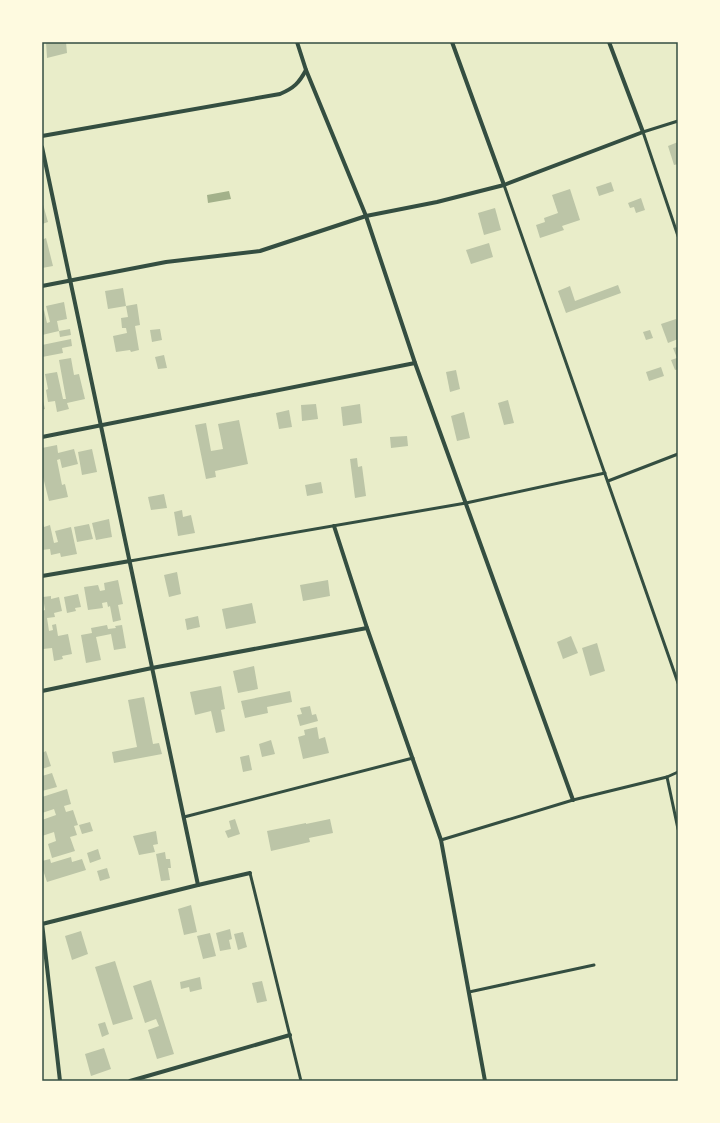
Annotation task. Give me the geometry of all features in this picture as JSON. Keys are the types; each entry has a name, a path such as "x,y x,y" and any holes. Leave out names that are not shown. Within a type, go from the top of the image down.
{"street":[{"path":"297,42 306,70 366,216 415,363 573,800"},
{"path":"452,42 504,185"},
{"path":"42,286 166,262 260,251 366,216 438,202 504,185 643,132 609,42"},
{"path":"42,136 280,94 292,89 300,81 306,70"},
{"path":"42,147 198,884"},
{"path":"42,437 415,363"},
{"path":"334,526 367,628 441,840 485,1081"},
{"path":"42,576 130,561"},
{"path":"42,691 152,668 367,628"},
{"path":"60,1081 42,923 198,884 250,873"},
{"path":"130,1081 290,1035"}],"lane":[{"path":"678,121 643,132 678,236"},
{"path":"504,185 678,683"},
{"path":"608,481 678,454"},
{"path":"130,561 466,503 605,474"},
{"path":"184,817 413,758"},
{"path":"441,840 573,800 667,777 678,772"},
{"path":"667,777 678,829"},
{"path":"250,873 301,1081"},
{"path":"469,992 594,965"}],"shaded area":[{"path":"229,191 231,199 208,203 207,195"}],"building":[{"path":"46,42 66,42 67,53 47,58"},
{"path":"678,142 678,164 674,165 668,146"},
{"path":"611,182 614,191 599,196 596,187"},
{"path":"570,189 580,220 562,226 564,230 540,238 536,225 545,222 544,218 558,213 552,195"},
{"path":"641,198 645,210 636,213 634,207 630,208 628,203"},
{"path":"42,201 48,222 42,224"},
{"path":"495,208 501,230 484,235 478,213"},
{"path":"46,238 53,266 42,268 42,240"},
{"path":"489,243 493,257 471,264 466,250"},
{"path":"618,285 621,293 566,313 558,291 570,286 575,301"},
{"path":"123,288 126,306 108,309 105,291"},
{"path":"64,302 67,319 57,321 59,331 42,335 42,311 44,310 47,323 50,322 46,306"},
{"path":"137,304 140,325 135,326 139,350 131,352 130,350 116,352 113,336 127,333 126,328 122,328 121,318 128,317 126,306"},
{"path":"676,319 678,323 678,339 668,343 661,324"},
{"path":"70,329 71,335 60,337 59,331"},
{"path":"160,329 162,340 152,342 150,330"},
{"path":"650,330 653,338 646,340 643,332"},
{"path":"71,339 72,346 62,348 63,353 42,357 42,345"},
{"path":"678,347 678,369 675,370 671,360 677,358 673,348"},
{"path":"164,355 167,368 158,369 155,357"},
{"path":"71,358 74,375 79,374 85,399 67,403 69,409 57,412 55,401 48,402 46,390 48,389 45,374 57,372 63,399 66,399 59,360"},
{"path":"661,367 664,376 649,381 646,372"},
{"path":"456,370 460,389 450,392 446,372"},
{"path":"42,397 45,409 42,410"},
{"path":"508,400 514,423 504,425 498,403"},
{"path":"316,404 318,419 302,421 301,405"},
{"path":"360,404 362,423 343,426 341,407"},
{"path":"289,410 292,427 279,429 276,413"},
{"path":"464,412 470,438 457,441 451,416"},
{"path":"239,420 248,464 215,471 216,477 206,479 195,425 206,423 211,451 223,449 218,424"},
{"path":"407,436 408,446 391,448 390,437"},
{"path":"57,445 58,453 74,449 78,464 62,468 60,459 57,460 62,485 65,484 68,497 49,501 42,473 42,448"},
{"path":"92,449 97,472 82,475 78,452"},
{"path":"357,458 358,467 362,466 366,496 355,498 350,459"},
{"path":"321,482 323,493 307,496 305,485"},
{"path":"164,494 167,508 151,510 148,497"},
{"path":"182,510 183,517 191,515 195,533 178,536 174,512"},
{"path":"109,519 112,537 96,540 92,523"},
{"path":"42,521 44,527 50,525 54,543 58,542 55,531 71,527 77,554 61,557 60,553 51,555 50,549 42,550"},
{"path":"89,524 93,539 77,542 74,527"},
{"path":"177,572 181,594 169,597 164,575"},
{"path":"118,580 123,604 118,605 121,620 113,622 110,606 108,607 107,602 102,603 103,608 88,610 84,587 98,585 100,591 105,590 104,583"},
{"path":"328,580 330,596 303,601 300,585"},
{"path":"78,594 81,607 75,608 76,611 67,613 64,597"},
{"path":"51,596 51,599 59,597 62,611 54,613 55,617 47,618 49,631 53,630 52,625 56,624 58,636 68,634 72,654 62,656 63,659 54,661 52,648 43,649 42,646 42,611 45,610 43,597"},
{"path":"252,603 256,623 226,629 222,609"},
{"path":"198,616 200,627 187,630 185,619"},
{"path":"107,625 108,629 116,628 115,626 122,625 126,648 114,650 111,634 96,637 101,660 86,663 81,635 92,633 91,628"},
{"path":"571,636 578,653 563,659 557,642"},
{"path":"597,643 605,671 590,676 582,648"},
{"path":"254,666 258,689 238,693 233,671"},
{"path":"221,686 225,709 221,710 225,731 216,733 211,711 195,715 190,692"},
{"path":"290,691 292,702 267,707 268,713 245,718 241,701"},
{"path":"144,697 153,744 159,743 162,754 114,763 112,752 137,747 128,700"},
{"path":"310,706 312,715 316,714 318,721 300,726 297,715 302,714 300,708"},
{"path":"317,727 319,739 325,737 329,753 303,759 298,737 305,735 304,730"},
{"path":"271,740 275,754 262,757 259,744"},
{"path":"46,751 51,766 42,769 42,753"},
{"path":"249,755 252,770 243,772 240,757"},
{"path":"52,773 57,787 42,791 42,776"},
{"path":"67,789 71,804 64,806 66,812 73,810 78,825 74,826 77,835 70,837 75,851 52,858 48,844 56,841 54,832 42,836 42,820 56,815 54,809 42,813 42,797"},
{"path":"235,819 240,834 228,838 225,831 231,829 229,821"},
{"path":"330,819 333,833 309,838 310,842 271,851 267,831"},
{"path":"90,822 93,831 82,834 79,825"},
{"path":"156,831 158,844 153,845 155,852 139,855 133,836"},
{"path":"98,849 101,859 90,863 87,853"},
{"path":"165,852 166,859 170,859 171,868 168,868 170,880 161,881 156,854"},
{"path":"71,857 72,862 82,859 86,870 47,882 42,867 42,861 50,859 51,863"},
{"path":"107,868 110,878 100,881 97,871"},
{"path":"191,905 197,932 184,935 178,909"},
{"path":"230,929 232,939 229,940 231,949 220,951 216,933"},
{"path":"81,931 88,954 72,960 65,936"},
{"path":"243,932 247,947 238,950 234,934"},
{"path":"210,933 216,956 203,959 197,936"},
{"path":"115,961 133,1019 113,1025 95,967"},
{"path":"200,977 202,989 190,992 189,987 181,989 180,982"},
{"path":"151,980 174,1054 157,1059 148,1030 159,1026 156,1019 145,1023 133,986"},
{"path":"262,981 267,1001 257,1003 252,983"},
{"path":"105,1022 109,1034 102,1037 98,1024"},
{"path":"104,1048 111,1069 91,1076 85,1054"}]}
